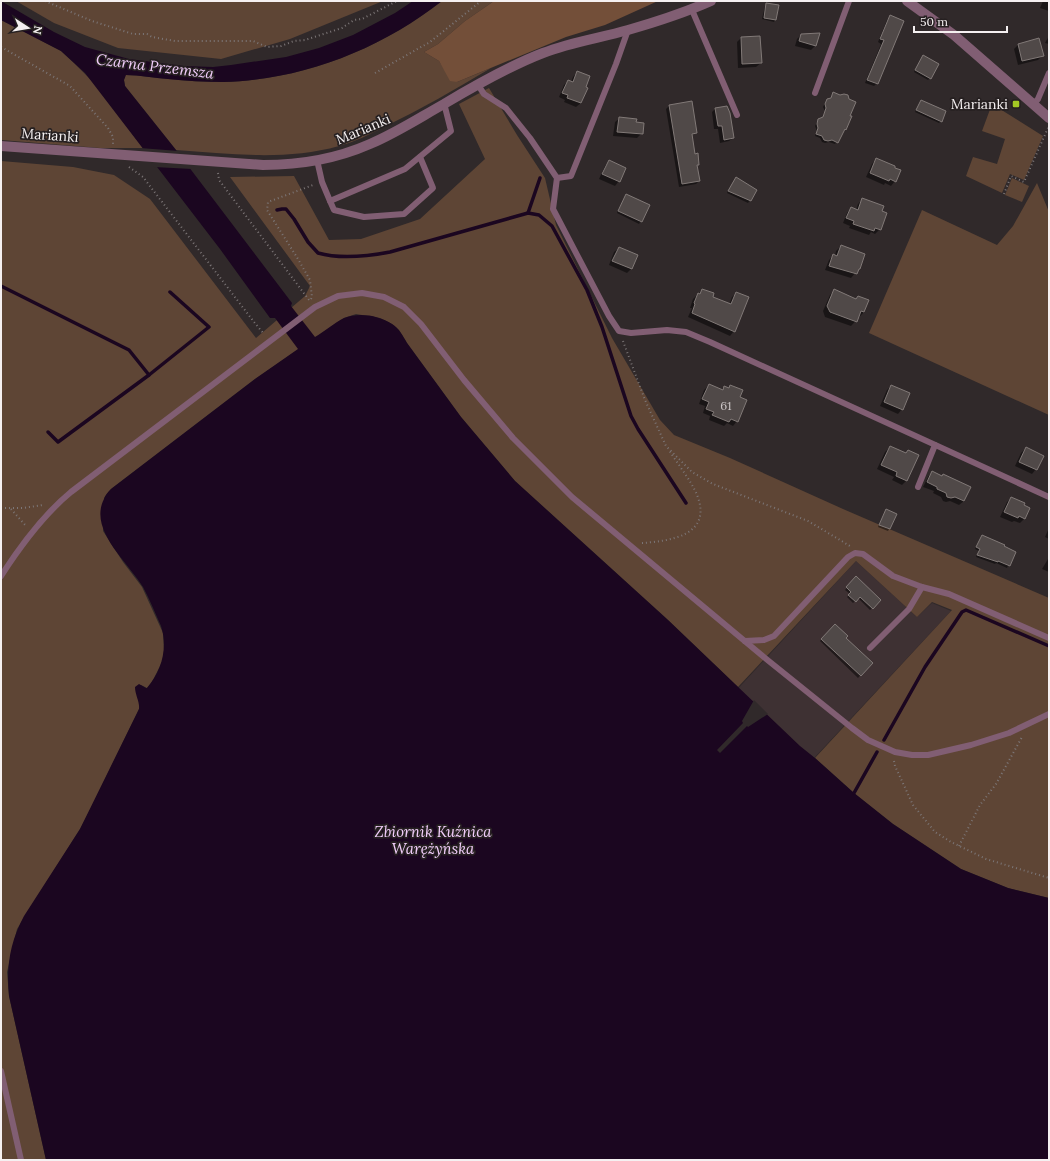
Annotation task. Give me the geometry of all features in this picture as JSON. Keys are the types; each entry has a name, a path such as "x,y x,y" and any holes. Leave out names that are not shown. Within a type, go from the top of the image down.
{"street":[{"name":"Marianki","path":"1,146 263,165 292,164 317,160 346,153 369,145 519,63 580,41 628,30 692,10 711,1"},
{"path":"907,1 954,35 1049,118"}],"lane":[{"path":"815,93 849,1"},
{"path":"692,10 737,115"},
{"path":"557,178 571,176 628,30"},
{"path":"1033,105 1038,99 1049,74"},
{"path":"478,85 484,94 506,108 530,138 557,178 553,208 609,316 619,331 631,333 667,330 686,332 1049,497"},
{"path":"330,201 405,169 451,131 444,104"},
{"path":"317,160 322,182 334,210 364,217 404,214 433,188 420,157"},
{"path":"1,576 31,533 54,507 78,487 315,307 338,296 362,293 384,297 404,307 421,324 468,384 520,446 572,497 745,641 868,740 891,750 912,755 928,755 970,745 1009,733 1049,714"},
{"path":"918,487 936,445"},
{"path":"745,641 764,640 774,636 848,557 855,553 867,556 893,576 922,587 949,594 1049,638"},
{"path":"870,648 909,609 922,587"},
{"path":"1,1071 21,1160"}],"path":[{"path":"45,1 92,21 133,34 147,34 152,37 175,41 253,41 268,47 281,46 294,41 305,40 342,28 354,20 362,19 397,1"},
{"path":"375,73 430,42 481,1"},
{"path":"1,47 70,86 108,128 113,137 113,154"},
{"path":"1004,194 1011,176 1024,182 1048,130"},
{"path":"127,164 143,177 254,322 271,341"},
{"path":"219,170 219,180 315,307"},
{"path":"310,300 312,297 310,280 267,210 268,202 322,182"},
{"path":"619,331 645,400 666,446 697,494 700,504 699,522 694,528 682,536 661,542 629,544"},
{"path":"666,446 692,472 713,484 808,521 859,553"},
{"path":"1,508 11,509 50,504 54,507"},
{"path":"11,509 18,515 31,533"},
{"path":"959,846 980,805 996,784 1029,723"},
{"path":"891,750 895,766 914,805 935,832 986,859 1049,878"}],"shaded area":[{"path":"16,1 383,1 290,39 221,59 118,48 54,23"},
{"path":"442,1 494,1 465,21 438,44 424,52 439,61 446,72 457,82 491,68 398,120 362,138 339,146 299,154 278,155 176,150 125,86 125,75 188,81 223,82 253,80 310,68 366,48 418,18"},
{"path":"494,1 658,1 605,25 566,37 457,82 450,81 439,61 424,52 438,44 465,21"},
{"path":"1,20 61,51 94,83 143,148 100,148 1,140"},
{"path":"489,88 545,178 556,225 612,338 660,420 674,435 730,458 843,509 1049,598 1049,898 1008,888 961,869 893,824 854,793 815,758 952,610 932,602 917,617 856,561 738,687 668,620 515,481 461,417 399,330 392,324 380,318 356,314 344,318 255,379 111,489 104,498 103,531 123,562 142,587 163,633 163,660 152,682 147,688 141,685 139,709 80,829 17,929 7,972 9,996 46,1160 1,1160 1,161 73,167 114,175 150,199 256,338 305,296 310,286 230,177 294,176 329,240 361,239 420,219 485,159 459,104"},
{"path":"992,104 1043,136 1024,180 1010,174 1002,193 966,176 973,157 997,164 1005,139 982,131"},
{"path":"1012,178 1029,186 1022,202 1005,195"},
{"path":"1037,183 1049,212 1049,415 869,333 922,210 997,245 1013,226"},
{"path":"856,561 917,617 932,603 951,611 774,801 697,733"}],"water":[{"name":"Zbiornik Kuźnica Warężyńska","path":"1,1 54,32 85,47 129,59 184,66 213,67 286,57 319,48 353,35 395,13 413,1 442,1 418,18 366,48 310,68 253,80 223,82 189,81 126,75 124,80 125,86 176,150 292,303 291,306 315,337 344,318 356,315 368,315 381,318 397,328 461,417 515,481 668,620 800,746 854,793 893,824 961,869 1008,888 1049,898 1049,1160 46,1160 9,996 8,975 12,945 24,916 80,829 139,709 135,687 139,684 147,688 160,666 164,651 161,626 146,592 112,546 101,522 101,511 104,499 111,489 255,379 298,349 275,318 270,318 220,249 85,73 61,51 1,20"}],"pier":[{"path":"140,148 179,151 192,169 154,167"},
{"path":"754,700 768,714 748,727 747,726 720,753 717,750 743,723 742,721"}],"building":[{"path":"766,3 779,5 776,20 764,18"},
{"path":"890,15 904,21 878,84 867,80 884,40 880,39"},
{"path":"820,33 816,46 799,41 801,34"},
{"path":"760,36 762,63 742,64 741,37"},
{"path":"1039,38 1044,56 1022,61 1018,44"},
{"path":"923,55 939,64 931,79 915,70"},
{"path":"577,71 590,76 586,87 588,88 581,103 567,98 568,95 562,93 568,80 573,82"},
{"path":"833,92 840,95 848,95 849,99 856,102 846,130 845,129 838,143 832,140 824,140 822,136 816,134 818,119 823,117 827,99 831,98"},
{"path":"921,100 946,111 942,122 916,110"},
{"path":"692,101 697,133 692,134 695,154 698,153 699,165 697,165 700,181 682,184 669,105"},
{"path":"727,106 730,113 734,138 724,140 722,126 718,126 715,108"},
{"path":"619,117 637,119 636,122 644,123 643,134 617,132"},
{"path":"876,158 901,170 896,182 890,179 889,181 870,173"},
{"path":"609,160 626,168 620,182 602,174"},
{"path":"736,177 757,190 751,201 728,191"},
{"path":"626,194 650,205 642,222 618,211"},
{"path":"862,198 884,206 882,211 887,213 881,230 875,228 874,231 853,224 854,221 846,218 851,207 858,210"},
{"path":"841,245 865,254 857,274 829,266 833,254 837,256"},
{"path":"619,247 638,255 632,269 612,261"},
{"path":"702,289 714,293 713,297 731,304 736,292 749,297 735,332 692,313 698,293 700,294"},
{"path":"834,289 856,299 858,296 869,300 864,312 861,311 857,322 830,312 827,306"},
{"path":"709,384 723,390 724,386 729,388 730,385 743,390 740,397 747,400 738,422 731,419 729,422 712,415 714,412 706,409 709,402 702,399"},
{"path":"891,385 910,393 903,410 884,402"},
{"path":"890,446 906,453 908,450 919,455 907,481 896,476 897,472 881,465"},
{"path":"1026,447 1044,456 1037,470 1019,462"},
{"path":"932,471 942,476 943,474 971,487 964,501 955,497 947,497 946,493 927,482"},
{"path":"1011,497 1025,503 1024,505 1030,508 1025,519 1019,516 1018,518 1004,512"},
{"path":"886,509 897,514 890,529 879,525"},
{"path":"982,535 1005,545 1004,546 1016,552 1010,566 977,555 980,549 976,547"},
{"path":"856,576 881,600 873,609 860,597 856,602 848,595 851,592 846,587"},
{"path":"835,624 848,636 846,638 873,663 861,676 821,639"}],"waterway":[{"path":"528,213 540,178"},
{"path":"277,210 286,209 308,242 318,253 335,256 364,256 390,252 528,213 539,215 552,226 587,290 602,327 631,416 686,503"},
{"path":"1,286 129,350 149,375 209,327 170,292"},
{"path":"48,432 58,442 149,375"},
{"path":"884,740 925,667 962,612 966,610 1049,646"},
{"path":"854,793 877,752"}],"place":[{"name":"Marianki","path":"1016,104"}],"water label":[{"name":"Czarna Przemsza","path":"155,66"}]}
